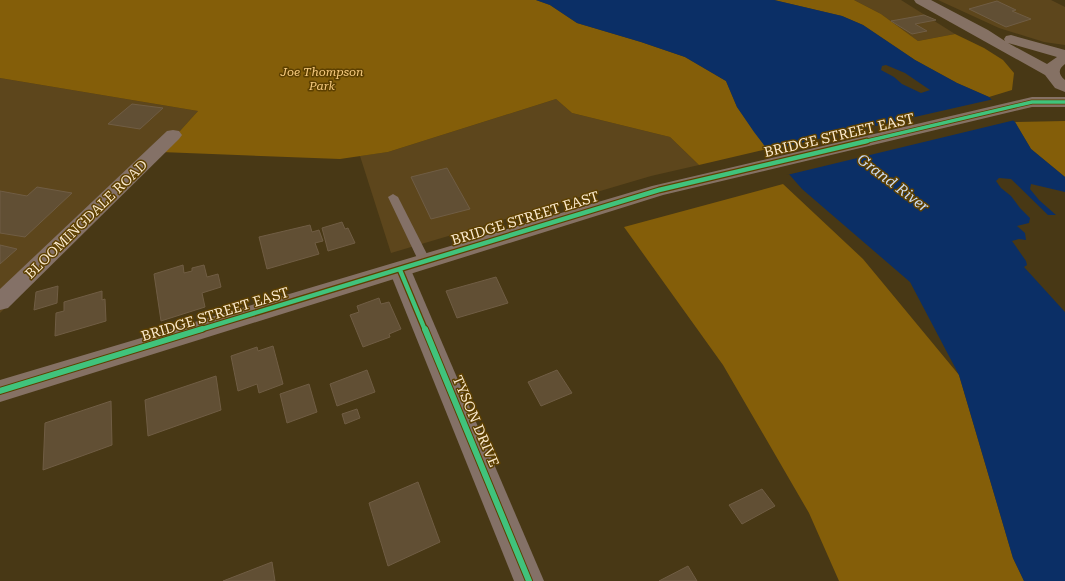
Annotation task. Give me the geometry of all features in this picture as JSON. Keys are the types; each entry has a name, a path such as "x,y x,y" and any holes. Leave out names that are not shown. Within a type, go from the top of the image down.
{"main road":[{"path":"921,0 984,33 996,42 1057,79"},
{"path":"984,33 1004,37 1065,55"},
{"path":"1057,79 1052,68 1054,64 1065,60"},
{"path":"1032,102 1034,96 1044,82 1057,79"},
{"name":"BRIDGE STREET EAST","path":"0,391 683,184 1013,108 1032,102 1065,102"}],"street":[{"name":"BLOOMINGDALE ROAD","path":"0,302 173,135"},
{"name":"TYSON DRIVE","path":"400,270 529,581"}],"lane":[{"path":"393,198 425,262"}],"shaded area":[{"path":"854,0 901,0 955,34 918,41 881,14"},
{"path":"938,0 1051,0 1065,7 1065,45 1044,42 999,28"},
{"path":"0,78 198,111 161,152 0,313"},
{"path":"556,99 572,113 670,137 699,165 651,176 391,253 360,156 388,152"}],"green space":[{"name":"Joe Thompson Park","path":"0,0 536,0 550,5 577,23 685,57 726,81 737,107 767,149 699,165 670,137 572,113 556,99 388,152 340,159 161,152 198,111 0,78"},
{"path":"774,0 854,0 881,14 918,41 955,34 984,48 1003,60 1014,73 1012,90 989,97 957,83 915,60 863,25 842,16"},
{"path":"1065,121 1065,177 1031,149 1015,122"},
{"path":"783,184 863,259 959,375 1013,558 1024,581 839,581 809,513 723,365 624,227"}],"water":[{"name":"Grand River","path":"536,0 774,0 842,16 863,25 915,60 957,83 989,97 1015,122 1031,149 1065,177 1065,192 1031,184 1030,189 1039,200 1056,215 1048,215 1011,179 999,178 996,181 1030,218 1029,223 1017,226 1025,233 1026,240 1019,239 1012,241 1026,261 1027,265 1024,267 1065,312 1065,581 1024,581 1013,558 959,375 910,282 802,189 754,132 737,107 726,81 685,57 577,23 550,5","holes":["886,65 905,73 930,90 921,93 902,84 894,77 881,70 882,66"]}],"pier":[{"path":"994,99 1015,120 787,175 765,151"}],"building":[{"path":"997,1 1016,10 1012,11 1031,19 1006,27 969,9"},
{"path":"924,15 936,20 915,24 927,31 912,34 891,21"},
{"path":"132,104 163,108 140,129 108,124"},
{"path":"447,168 470,209 431,219 411,177"},
{"path":"37,187 72,193 25,237 0,233 0,191 27,196"},
{"path":"342,222 345,229 348,228 355,243 328,251 322,228"},
{"path":"310,225 312,232 319,230 323,241 315,243 319,254 267,269 259,237"},
{"path":"0,245 17,249 0,264"},
{"path":"183,265 184,273 192,271 192,268 204,265 207,277 218,274 221,287 202,293 205,307 161,321 154,274"},
{"path":"496,277 508,303 457,318 446,291"},
{"path":"58,286 57,303 34,310 36,292"},
{"path":"102,291 102,300 105,299 106,321 55,336 56,313 64,311 64,302"},
{"path":"379,298 381,304 389,302 401,329 389,334 390,337 363,347 350,315 359,312 357,306"},
{"path":"273,346 283,384 259,393 257,384 238,391 231,356 257,347 258,351"},
{"path":"367,370 375,392 337,406 330,384"},
{"path":"557,370 572,393 541,406 528,382"},
{"path":"216,376 221,410 148,436 145,400"},
{"path":"309,384 317,412 287,423 280,394"},
{"path":"111,401 112,445 43,470 45,423"},
{"path":"357,409 360,418 345,424 342,414"},
{"path":"418,482 440,542 388,566 369,503"},
{"path":"762,489 775,506 742,524 729,505"},
{"path":"272,562 275,581 223,581"},
{"path":"688,566 697,581 659,581"}],"cycle path":[{"path":"0,391 659,190 1032,102 1065,102"},
{"path":"400,270 529,581"}]}
